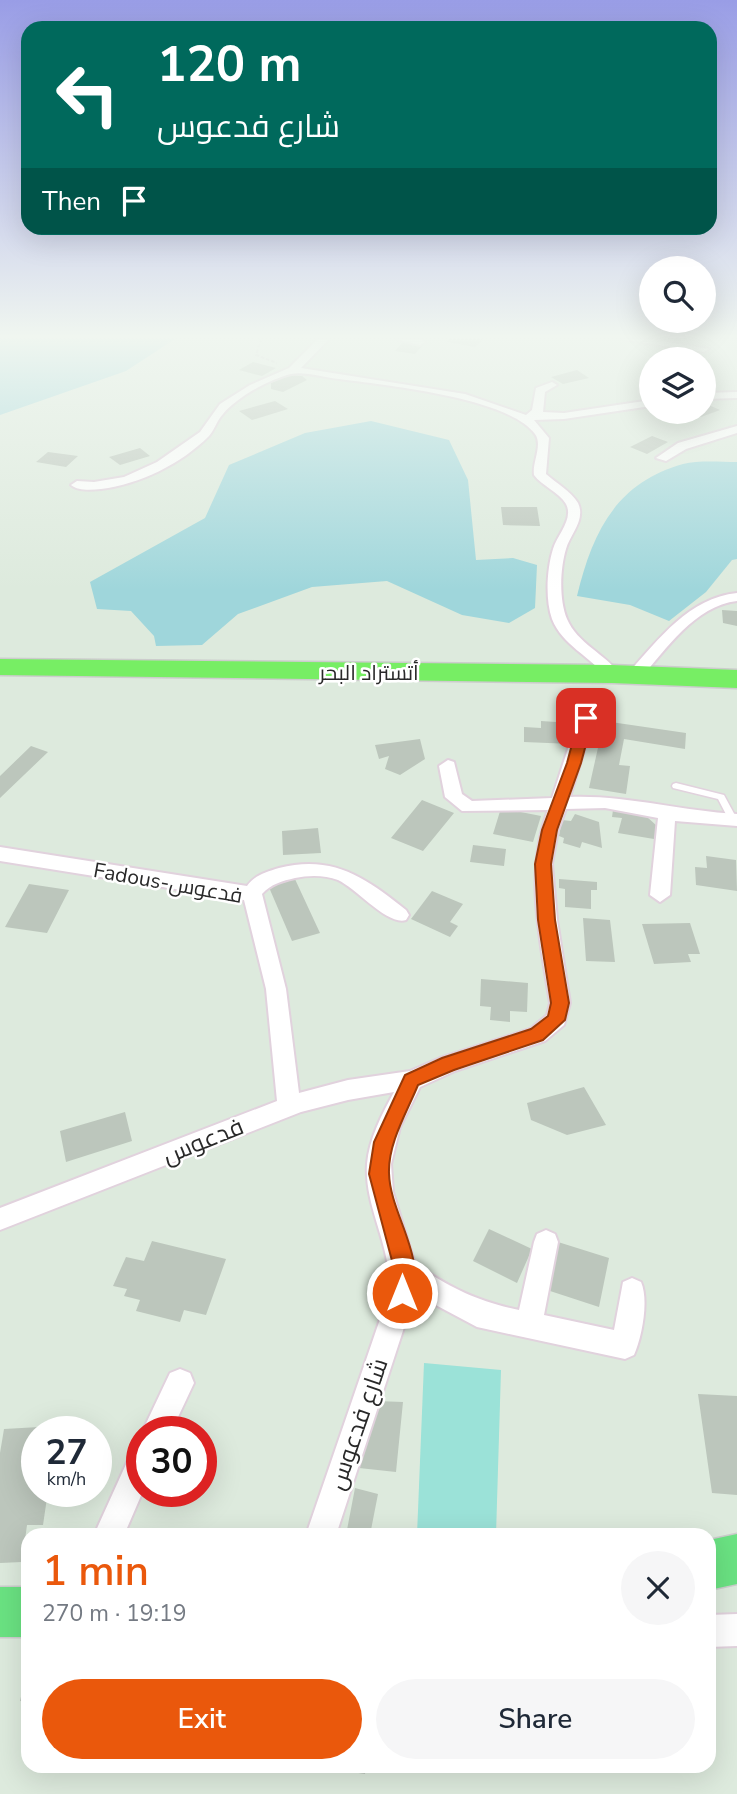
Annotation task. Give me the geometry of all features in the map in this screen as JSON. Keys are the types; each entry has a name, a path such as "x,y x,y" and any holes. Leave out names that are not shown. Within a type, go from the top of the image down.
{"highway":[{"name":"أتستراد البحر","path":"0,667 624,675 737,679"},
{"name":"أتستراد البحر","path":"0,683 737,692"}],"main road":[{"path":"716,1564 737,1559"},
{"path":"0,1612 21,1612"}],"street":[{"path":"77,485 97,487 153,468 203,435 212,423"},
{"path":"534,423 544,442 538,468 540,475 572,505 574,517 559,548 557,564 559,618 576,642 607,666 624,675 701,609 734,593"},
{"path":"662,458 682,446 737,429"},
{"path":"412,1080 449,1064 537,1035 556,1020 560,1003 547,920 543,864 549,830 560,804 586,718"},
{"path":"448,766 454,797 468,807 605,802 667,815 735,820"},
{"path":"660,895 667,815"},
{"name":"Fadous-فدعوس","path":"0,854 252,894 276,989 289,1107"},
{"path":"252,894 255,887 267,879 323,867 350,879 399,915"},
{"name":"فدعوس","path":"0,1219 289,1107 348,1090 412,1080"},
{"name":"شارع فدعوس","path":"323,1528 402,1293 405,1272 379,1174 384,1142 412,1080"},
{"path":"529,1325 546,1242"},
{"path":"405,1272 467,1310 625,1346 632,1291"},
{"path":"164,1416 180,1383"},
{"path":"112,1528 126,1497"},
{"path":"716,1631 737,1630"}],"lane":[{"path":"676,786 721,797 735,820"}],"shaded area":[{"path":"362,423 378,423 449,440 468,480 476,560 513,558 537,565 535,608 509,623 462,615 387,581 312,587 238,614 202,645 156,646 154,636 131,611 97,609 90,582 205,518 229,465 305,433"},
{"path":"737,462 737,559 732,560 706,592 669,621 630,605 577,596 599,532 610,514 640,484 683,464"},
{"path":"424,1363 501,1370 496,1528 417,1528"}],"building":[{"path":"652,436 668,442 647,454 630,447"},
{"path":"140,448 150,456 120,465 109,457"},
{"path":"48,452 78,456 66,467 36,462"},
{"path":"501,507 537,507 540,526 503,525"},
{"path":"722,610 737,611 737,626 723,623"},
{"path":"541,721 571,723 572,744 524,742 524,727 541,728"},
{"path":"604,721 686,733 685,749 624,739 619,765 630,766 626,794 589,788"},
{"path":"420,739 425,759 400,775 385,769 389,756 379,759 375,745"},
{"path":"31,746 48,752 0,798 0,776"},
{"path":"422,800 454,813 423,851 391,838"},
{"path":"501,808 541,816 533,842 493,834"},
{"path":"613,810 646,816 657,826 654,839 618,833 622,818 612,817"},
{"path":"575,814 599,822 602,848 582,842 580,848 563,843 564,838 559,836 562,820 571,821"},
{"path":"318,828 321,853 283,855 282,831"},
{"path":"473,845 506,849 504,866 470,862"},
{"path":"706,856 736,860 737,891 696,885 695,867 707,868"},
{"path":"294,877 320,933 292,941 268,885"},
{"path":"559,879 597,882 597,890 591,890 591,909 565,907 565,889 559,888"},
{"path":"29,884 69,890 47,933 5,927"},
{"path":"432,891 463,904 450,922 458,926 450,937 411,919"},
{"path":"583,918 610,920 615,962 586,961"},
{"path":"690,923 700,954 688,954 691,962 654,964 642,924"},
{"path":"481,979 528,983 527,1012 510,1011 510,1022 490,1020 491,1007 480,1006"},
{"path":"584,1087 606,1125 567,1135 531,1120 527,1103"},
{"path":"125,1112 132,1141 66,1162 60,1131"},
{"path":"489,1229 532,1249 517,1283 473,1261"},
{"path":"152,1241 226,1259 206,1315 184,1310 180,1322 136,1311 140,1300 124,1296 127,1289 113,1286 126,1257 144,1261"},
{"path":"558,1242 609,1258 599,1307 547,1290"},
{"path":"698,1394 737,1396 737,1495 712,1493"},
{"path":"376,1401 403,1402 396,1472 359,1468"},
{"path":"21,1428 21,1507 46,1507 43,1525 27,1525 27,1528 21,1528 21,1562 0,1563 0,1453 4,1429"},
{"path":"355,1488 378,1494 371,1528 347,1528"}],"route":[{"path":"402,1293 405,1272 402,1255 381,1192 379,1174 384,1142 412,1080 449,1064 537,1035 548,1029 556,1020 560,1003 547,920 543,864 549,830 574,763 586,718"}]}
